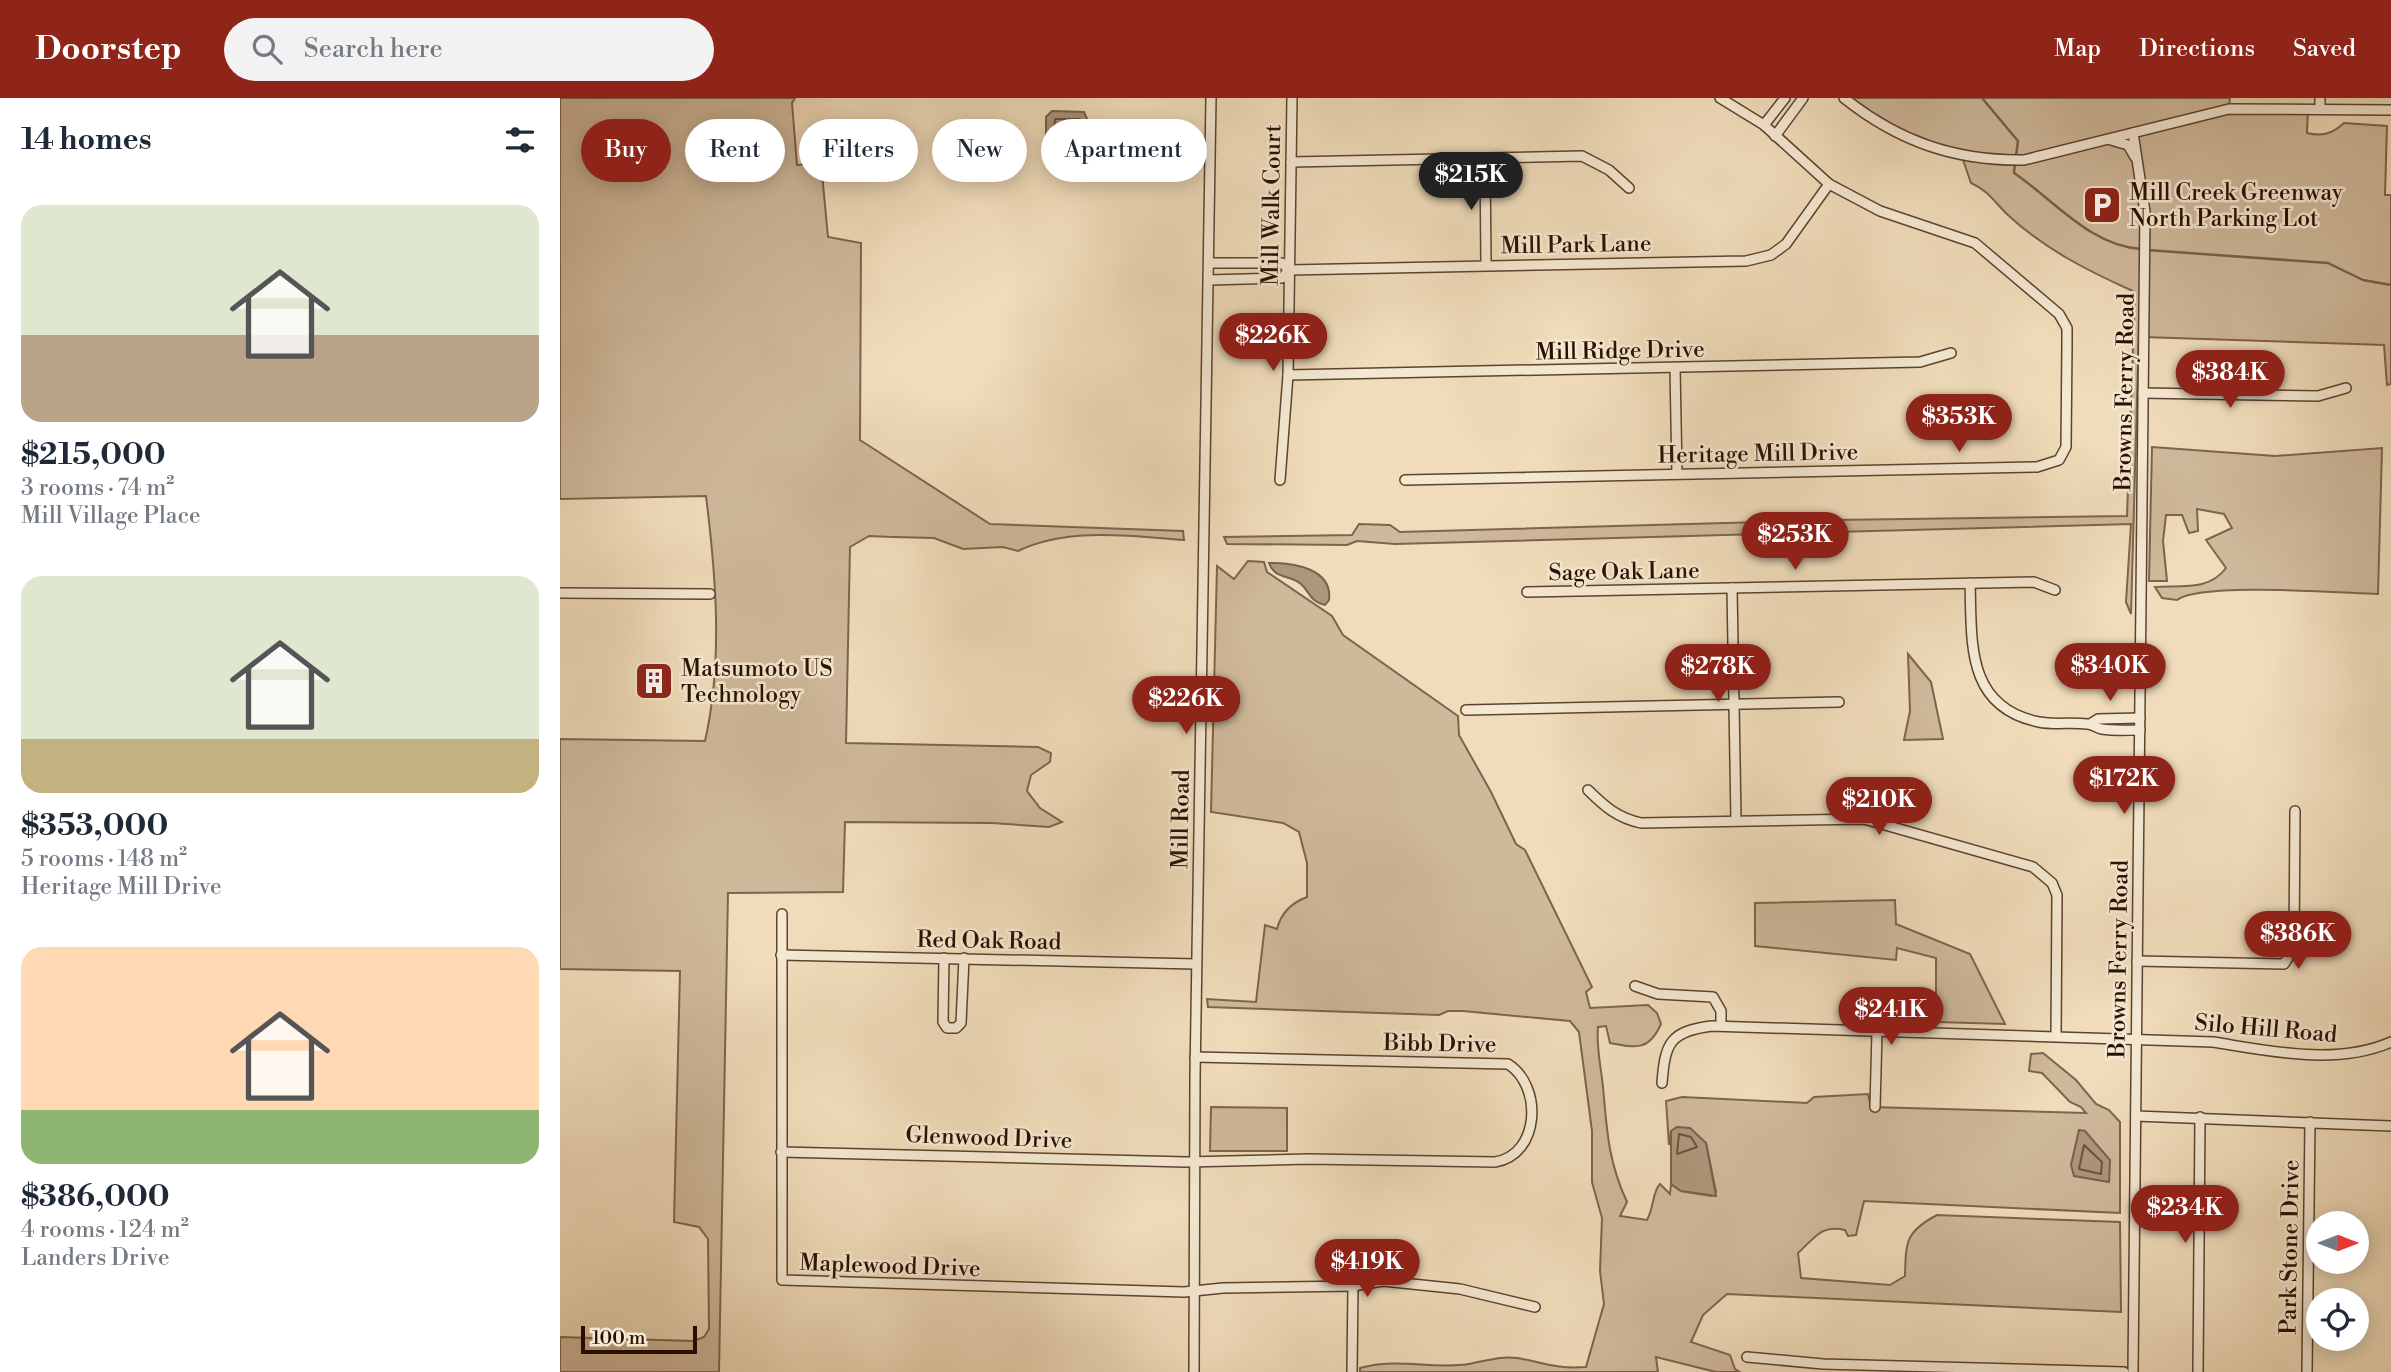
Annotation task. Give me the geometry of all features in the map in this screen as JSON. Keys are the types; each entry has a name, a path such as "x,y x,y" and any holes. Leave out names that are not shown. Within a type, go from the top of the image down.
{"street":[{"name":"Mill Road","path":"1194,1372 1196,964 1211,98"},
{"name":"Mill Walk Court","path":"1280,480 1288,375 1292,98"},
{"name":"Heritage Mill Drive","path":"1405,480 2037,467 2059,460 2066,447 2067,328 2059,314 1975,243 1880,211 1829,184 1764,125 1720,98"},
{"path":"1764,125 1785,98"},
{"path":"1775,136 1802,98"},
{"path":"1844,98 1870,119 1929,148 1992,160 2024,160 2244,107 2320,103 2391,110"},
{"name":"Browns Ferry Road","path":"2139,168 2141,145 2150,132 2164,125"},
{"name":"Browns Ferry Road","path":"2133,133 2145,212 2133,1372"},
{"path":"2108,139 2128,145 2139,168"},
{"path":"1291,162 1582,156 1609,170 1629,188"},
{"path":"1485,159 1486,264"},
{"name":"Mill Park Lane","path":"1209,263 1282,263 1289,270 1486,264 1746,261 1771,255 1786,244 1829,184"},
{"name":"Mill Park Lane","path":"1209,279 1282,278 1289,270"},
{"name":"Mill Ridge Drive","path":"1288,375 1920,362 1951,353"},
{"path":"1675,368 1677,474"},
{"path":"2143,393 2318,396 2346,387"},
{"name":"Sage Oak Lane","path":"1527,592 2034,582 2055,590"},
{"path":"1970,583 1973,659 1980,678 1992,697 2023,718 2042,722 2091,724 2099,729 2140,730"},
{"path":"1732,588 1736,820"},
{"path":"560,593 710,594"},
{"path":"1466,710 1839,702"},
{"path":"2091,724 2098,719 2140,718"},
{"path":"1588,790 1606,808 1624,819 1641,823 1736,820 1880,821 2033,867 2052,883 2057,895 2056,1036"},
{"path":"2137,961 2284,964 2294,948 2295,811"},
{"name":"Maplewood Drive","path":"782,914 782,1280 1194,1291"},
{"name":"Red Oak Road","path":"781,955 1196,964"},
{"path":"944,957 943,1022 947,1028 956,1028 961,1023 964,958"},
{"path":"1635,986 1658,994 1713,997 1721,1011 1721,1026"},
{"name":"Silo Hill Road","path":"1662,1083 1664,1060 1673,1038 1682,1031 1694,1028 1721,1026 2213,1042 2286,1053 2348,1054 2391,1042"},
{"path":"1875,1107 1877,1032"},
{"name":"Bibb Drive","path":"1195,1057 1508,1064 1518,1070 1530,1095 1530,1132 1520,1151 1509,1160 1195,1162"},
{"path":"2136,1116 2391,1125"},
{"path":"2198,1372 2200,1117"},
{"name":"Park Stone Drive","path":"2307,1372 2310,1122"},
{"name":"Glenwood Drive","path":"782,1152 1195,1162"},
{"path":"1194,1291 1353,1286 1383,1281 1420,1282 1535,1307"},
{"path":"1352,1372 1353,1286"},
{"path":"1747,1357 1817,1368 2124,1372"}],"shaded area":[{"path":"560,98 795,98 792,103 799,182 823,182 828,237 861,243 860,440 990,524 1183,531 1184,540 1121,535 1078,536 1037,543 1018,551 1003,547 963,549 934,538 869,536 850,547 846,743 1038,747 1051,753 1050,762 1031,775 1027,791 1040,808 1062,822 1049,827 992,823 845,822 843,892 728,893 719,1372 560,1372 560,1337 694,1341 704,1337 709,1329 708,1239 699,1227 674,1222 680,971 560,969 560,739 705,741 714,681 716,619 706,496 560,499"},
{"path":"1844,98 2230,98 2229,108 2308,108 2307,133 2318,135 2344,123 2387,126 2385,195 2391,195 2391,384 2387,385 2384,345 2143,337 2140,293 2131,614 2126,602 2131,524 1395,544 1357,541 1347,545 1227,544 1224,537 1352,535 1359,524 1390,525 1400,532 1833,520 2127,516 2135,292 2068,259 2037,239 1987,193 1971,183 1962,157 1929,148"},
{"path":"2152,447 2275,456 2382,448 2378,594 2241,590 2213,591 2177,600 2162,598 2155,587 2203,584 2226,568 2206,540 2232,528 2224,514 2197,509 2198,531 2189,533 2182,515 2166,515 2163,541 2167,581 2149,581"},
{"path":"1248,561 1264,562 1267,572 1332,616 1343,635 1458,716 1459,735 1516,844 1525,850 1592,987 1586,992 1590,1008 1648,1005 1657,1013 1661,1024 1652,1039 1641,1046 1610,1043 1606,1026 1598,1027 1598,1050 1609,1146 1627,1202 1620,1216 1647,1220 1660,1184 1670,1194 1671,1184 1681,1191 1711,1196 1716,1192 1706,1143 1671,1131 1669,1145 1666,1101 1682,1097 1807,1103 1814,1097 1868,1094 1871,1107 2086,1113 2081,1107 2070,1102 2042,1073 2029,1071 2031,1054 2043,1053 2076,1080 2096,1104 2109,1110 2120,1122 2120,1213 1864,1201 1856,1235 1848,1236 1845,1230 1830,1229 1814,1238 1798,1253 1801,1278 1890,1285 1905,1276 1907,1246 1913,1233 1937,1215 2120,1222 2121,1312 1727,1294 1703,1315 1691,1342 1730,1355 1735,1369 1740,1372 1716,1372 1656,1357 1658,1372 1360,1372 1360,1368 1375,1365 1402,1363 1441,1366 1504,1358 1586,1367 1604,1304 1600,1271 1602,1218 1592,1182 1592,1131 1579,1032 1570,1021 1463,1011 1448,1011 1439,1015 1208,1007 1207,999 1256,1002 1265,925 1277,929 1288,909 1307,897 1307,863 1299,832 1283,823 1211,812 1217,566 1234,579"},
{"path":"1908,654 1931,682 1943,739 1904,740 1910,711"},
{"path":"1895,900 1896,924 1970,954 2005,1024 1936,1022 1936,958 1897,948 1896,960 1755,946 1755,903"},
{"path":"1211,1107 1287,1108 1287,1151 1210,1151"}],"water":[{"path":"1052,111 1084,112 1087,119 1046,119"},
{"path":"1269,563 1300,566 1318,574 1329,589 1329,600 1325,605 1316,602 1301,584 1275,572"},
{"path":"1677,1127 1690,1128 1706,1143 1716,1196 1681,1191 1671,1184 1671,1131"},
{"path":"2079,1130 2085,1131 2110,1160 2109,1182 2074,1176 2071,1165"}],"waterway":[{"path":"1982,98 2018,141 2016,156"},
{"path":"2015,162 2014,173 2073,220 2105,240 2141,249"},
{"path":"2147,250 2328,263 2363,280 2391,285"}],"place":[{"name":"Mill Creek Greenway North Parking Lot","path":"2102,205"},
{"name":"Matsumoto US Technology","path":"654,681"}]}
